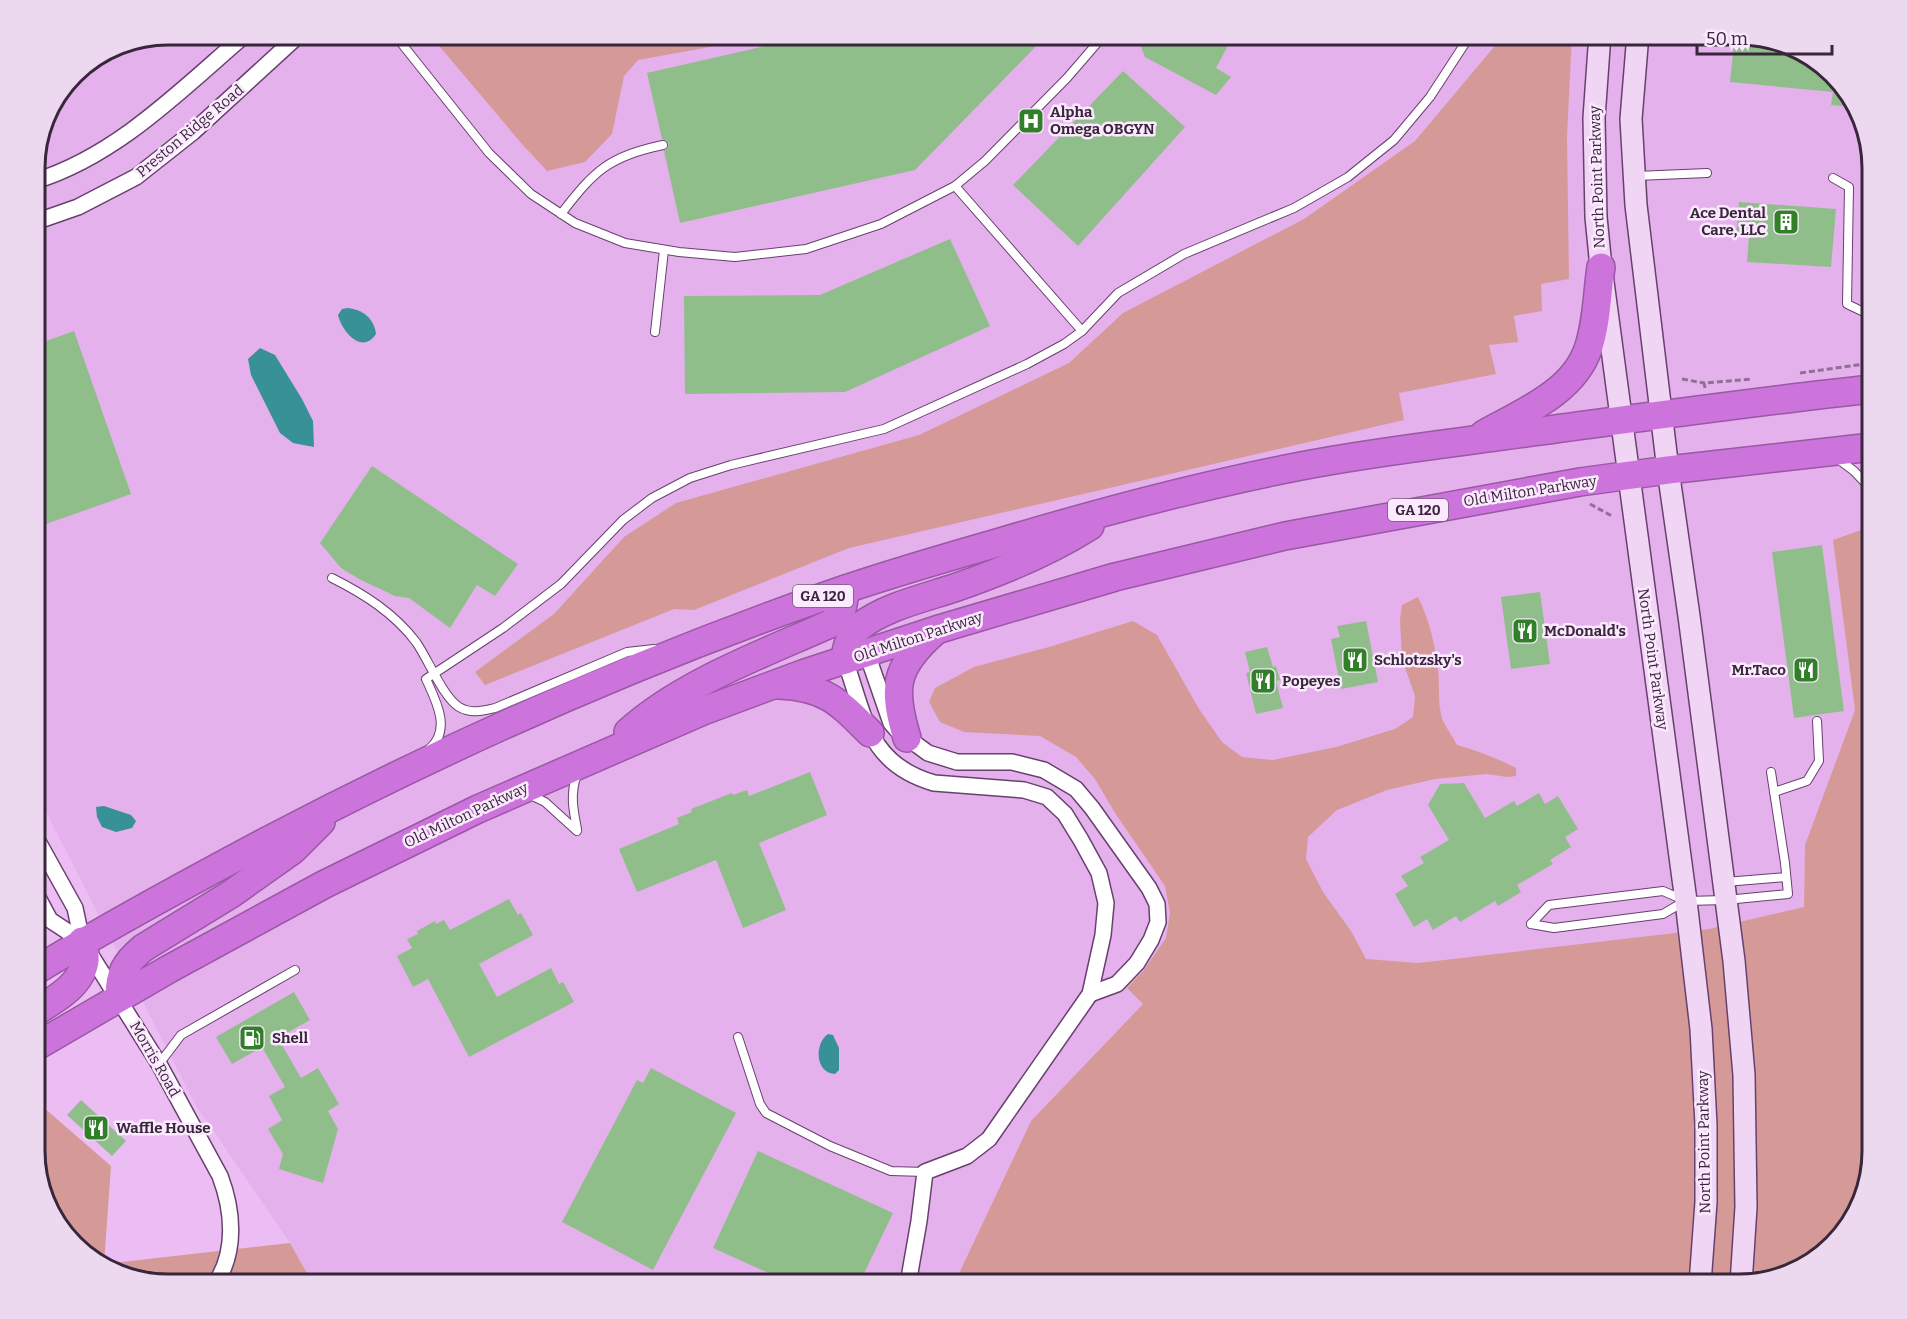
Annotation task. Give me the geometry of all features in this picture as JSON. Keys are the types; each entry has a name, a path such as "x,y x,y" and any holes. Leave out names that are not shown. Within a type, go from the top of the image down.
{"highway":[{"path":"1472,441 1543,400 1562,387 1577,371 1588,350 1593,329 1600,267"},
{"name":"GA 120","path":"45,965 82,941 397,774 603,681 697,643 834,593 938,560 1116,509 1297,467 1385,451 1862,390"},
{"name":"Old Milton Parkway","path":"45,1041 119,997 325,884 398,847 608,751 772,685 857,647 936,630 1115,577 1285,536 1451,504 1668,470 1862,448"},
{"path":"857,647 889,611 982,578 1063,543 1116,509"},
{"path":"608,751 645,717 713,677 832,623 842,609 834,593"},
{"path":"907,738 897,698 898,684 909,656 936,630"},
{"path":"772,685 822,692 842,705 870,734"},
{"path":"119,997 119,981 132,957 231,894 293,850 341,802"},
{"path":"45,1006 58,998 82,972 86,958 82,941"}],"street":[{"path":"45,179 120,141 233,45"},
{"name":"Preston Ridge Road","path":"45,219 78,207 136,177 193,132 288,45"},
{"name":"North Point Parkway","path":"1599,45 1594,130 1596,217 1600,267 1686,901 1701,1029 1706,1125 1706,1202 1701,1274"},
{"path":"1637,45 1630,119 1644,275 1725,891 1744,1076 1746,1207 1742,1274"},
{"path":"834,593 891,723 907,738 928,753 957,762 1012,762 1044,770 1076,789 1149,888 1157,904 1158,922 1151,940 1137,963 1117,984 1090,994"},
{"path":"832,623 857,647 870,734 884,755 893,763 921,779 934,783 1024,790 1047,797 1065,814 1099,873 1106,903 1103,935 1090,994 989,1139 967,1156 925,1172 910,1274"},
{"name":"Morris Road","path":"45,854 75,908 82,941 159,1064 220,1176 227,1194 231,1221 230,1240 225,1263 220,1274"},
{"name":"Morris Road","path":"45,911 50,920 82,941"}],"lane":[{"path":"403,45 489,153 531,194 575,223 625,243 664,250 735,257 806,249 881,224 955,186 985,161 1059,86 1095,45"},
{"path":"397,774 433,746 441,732 441,718 426,679 503,628 561,584 623,520 652,498 690,478 731,465 884,429 1027,364 1064,344 1082,331 1118,293 1184,254 1294,208 1348,177 1394,141 1431,98 1465,45"},
{"path":"561,214 587,181 607,164 633,152 663,145"},
{"path":"1634,176 1707,173"},
{"path":"1833,178 1849,187 1847,304 1862,311"},
{"path":"955,186 1082,331"},
{"path":"654,332 664,250"},
{"path":"1828,452 1862,477"},
{"path":"332,578 363,594 387,612 415,642 447,696 459,707 474,713 495,708 627,652 697,643"},
{"path":"1774,792 1807,781 1819,761 1818,721"},
{"path":"518,791 542,799 577,831 572,806 572,791 581,763"},
{"path":"1725,891 1788,894 1771,772"},
{"path":"1686,901 1663,891 1549,905 1531,924 1554,928 1663,914 1686,901 1786,877"},
{"path":"159,1064 181,1035 295,970"},
{"path":"738,1037 760,1104 766,1113 830,1146 891,1171 925,1172"}],"path":[{"path":"1790,374 1862,364"},
{"path":"1683,379 1704,383 1756,378"},
{"path":"1704,383 1705,388"},
{"path":"1589,502 1595,508 1612,516"}],"shaded area":[{"path":"168,45 1739,45 1763,47 1793,58 1820,75 1841,100 1858,136 1862,168 1862,530 1833,540 1855,710 1805,845 1804,907 1709,929 1155,991 1031,1121 959,1274 307,1274 290,1243 195,1104 45,810 45,160 54,121 70,93 87,75 106,61 136,49"},
{"path":"438,45 721,45 638,60 624,76 612,134 585,162 547,171"},
{"path":"1496,45 1572,45 1567,137 1569,279 1541,284 1542,311 1514,316 1518,342 1489,345 1496,374 1399,393 1404,420 849,548 694,610 674,609 485,685 475,672 554,614 624,537 676,503 919,435 1069,363 1123,313 1304,219 1415,141"},
{"path":"342,309 362,312 373,323 376,334 371,340 359,342 348,334 338,315"},
{"path":"260,348 275,355 302,399 313,421 314,447 293,443 280,433 251,375 248,359"},
{"path":"1862,530 1862,1159 1860,1175 1849,1205 1832,1232 1814,1249 1801,1258 1771,1270 1739,1274 959,1274 1031,1121 1143,1004 1127,988 1144,970 1166,938 1170,913 1165,886 1115,813 1095,779 1076,757 1040,736 964,732 940,722 929,702 935,688 974,667 1133,621 1157,635 1199,709 1222,742 1242,757 1273,760 1336,747 1395,729 1413,717 1415,696 1402,659 1400,619 1402,605 1418,597 1433,641 1438,669 1440,709 1445,724 1457,745 1516,768 1516,776 1487,774 1435,779 1387,790 1337,810 1308,837 1306,859 1323,892 1351,931 1366,959 1418,963 1709,929 1804,907 1805,845 1855,710 1833,540"},
{"path":"104,806 131,815 136,821 132,828 116,832 102,827 97,817 96,807"},
{"path":"828,1034 833,1035 839,1048 839,1070 835,1074 828,1072 820,1064 820,1044"},
{"path":"45,1109 111,1166 105,1256 87,1244 75,1232 61,1213 54,1198 45,1159"},
{"path":"290,1243 307,1274 168,1274 144,1272 117,1262"}],"building":[{"path":"769,45 1037,45 915,170 680,223 664,151 669,144 662,139 647,73"},
{"path":"1140,45 1228,45 1216,68 1231,77 1216,95 1145,57"},
{"path":"1734,45 1763,47 1793,58 1820,75 1832,87 1844,106 1831,105 1833,92 1730,82"},
{"path":"1123,71 1185,127 1078,246 1013,185"},
{"name":"Ace Dental Care, LLC","path":"1739,202 1836,209 1831,267 1747,262 1749,236 1736,235"},
{"path":"950,239 990,326 845,392 685,394 684,296 820,295"},
{"path":"74,331 131,494 46,524 45,521 45,341"},
{"path":"372,466 518,564 495,596 477,585 450,628 409,598 395,596 341,568 320,543"},
{"path":"1822,545 1844,711 1794,718 1772,552"},
{"name":"McDonald's","path":"1540,592 1550,664 1511,669 1501,597"},
{"name":"Schlotzsky's","path":"1366,621 1378,682 1341,689 1331,639 1340,637 1337,626"},
{"name":"Popeyes","path":"1267,647 1280,680 1276,681 1283,708 1256,714 1246,673 1250,672 1245,652"},
{"path":"810,772 827,815 759,843 786,910 743,928 716,860 637,892 619,849 679,824 677,818 692,812 691,809 732,793 733,795 747,790 749,796"},
{"path":"1464,783 1485,818 1514,801 1517,806 1539,793 1545,804 1558,796 1578,829 1565,837 1571,847 1550,860 1553,864 1517,885 1521,892 1498,906 1495,901 1460,922 1456,916 1433,930 1427,919 1414,927 1395,894 1408,886 1401,876 1424,863 1420,857 1449,840 1428,805 1440,784"},
{"path":"509,899 518,915 521,913 533,935 479,964 497,997 551,968 559,984 563,982 574,1002 469,1057 428,979 413,987 397,956 412,948 407,939 435,921 436,924 444,920 450,930"},
{"path":"294,992 310,1020 278,1038 301,1078 318,1068 339,1104 328,1111 338,1129 323,1183 279,1169 283,1154 268,1129 282,1120 269,1096 285,1087 262,1047 232,1064 216,1037"},
{"path":"651,1068 736,1113 653,1270 562,1222 637,1080 643,1083"},
{"name":"Waffle House","path":"81,1100 126,1141 112,1156 67,1115"},
{"path":"758,1151 893,1213 864,1274 771,1274 713,1248"}],"place":[{"name":"Alpha Omega OBGYN","path":"1031,121"},
{"name":"Ace Dental Care, LLC","path":"1786,222"},
{"name":"McDonald's","path":"1525,631"},
{"name":"Schlotzsky's","path":"1355,660"},
{"name":"Mr.Taco","path":"1806,670"},
{"name":"Popeyes","path":"1263,681"},
{"name":"Shell","path":"252,1038"},
{"name":"Waffle House","path":"96,1128"}]}
